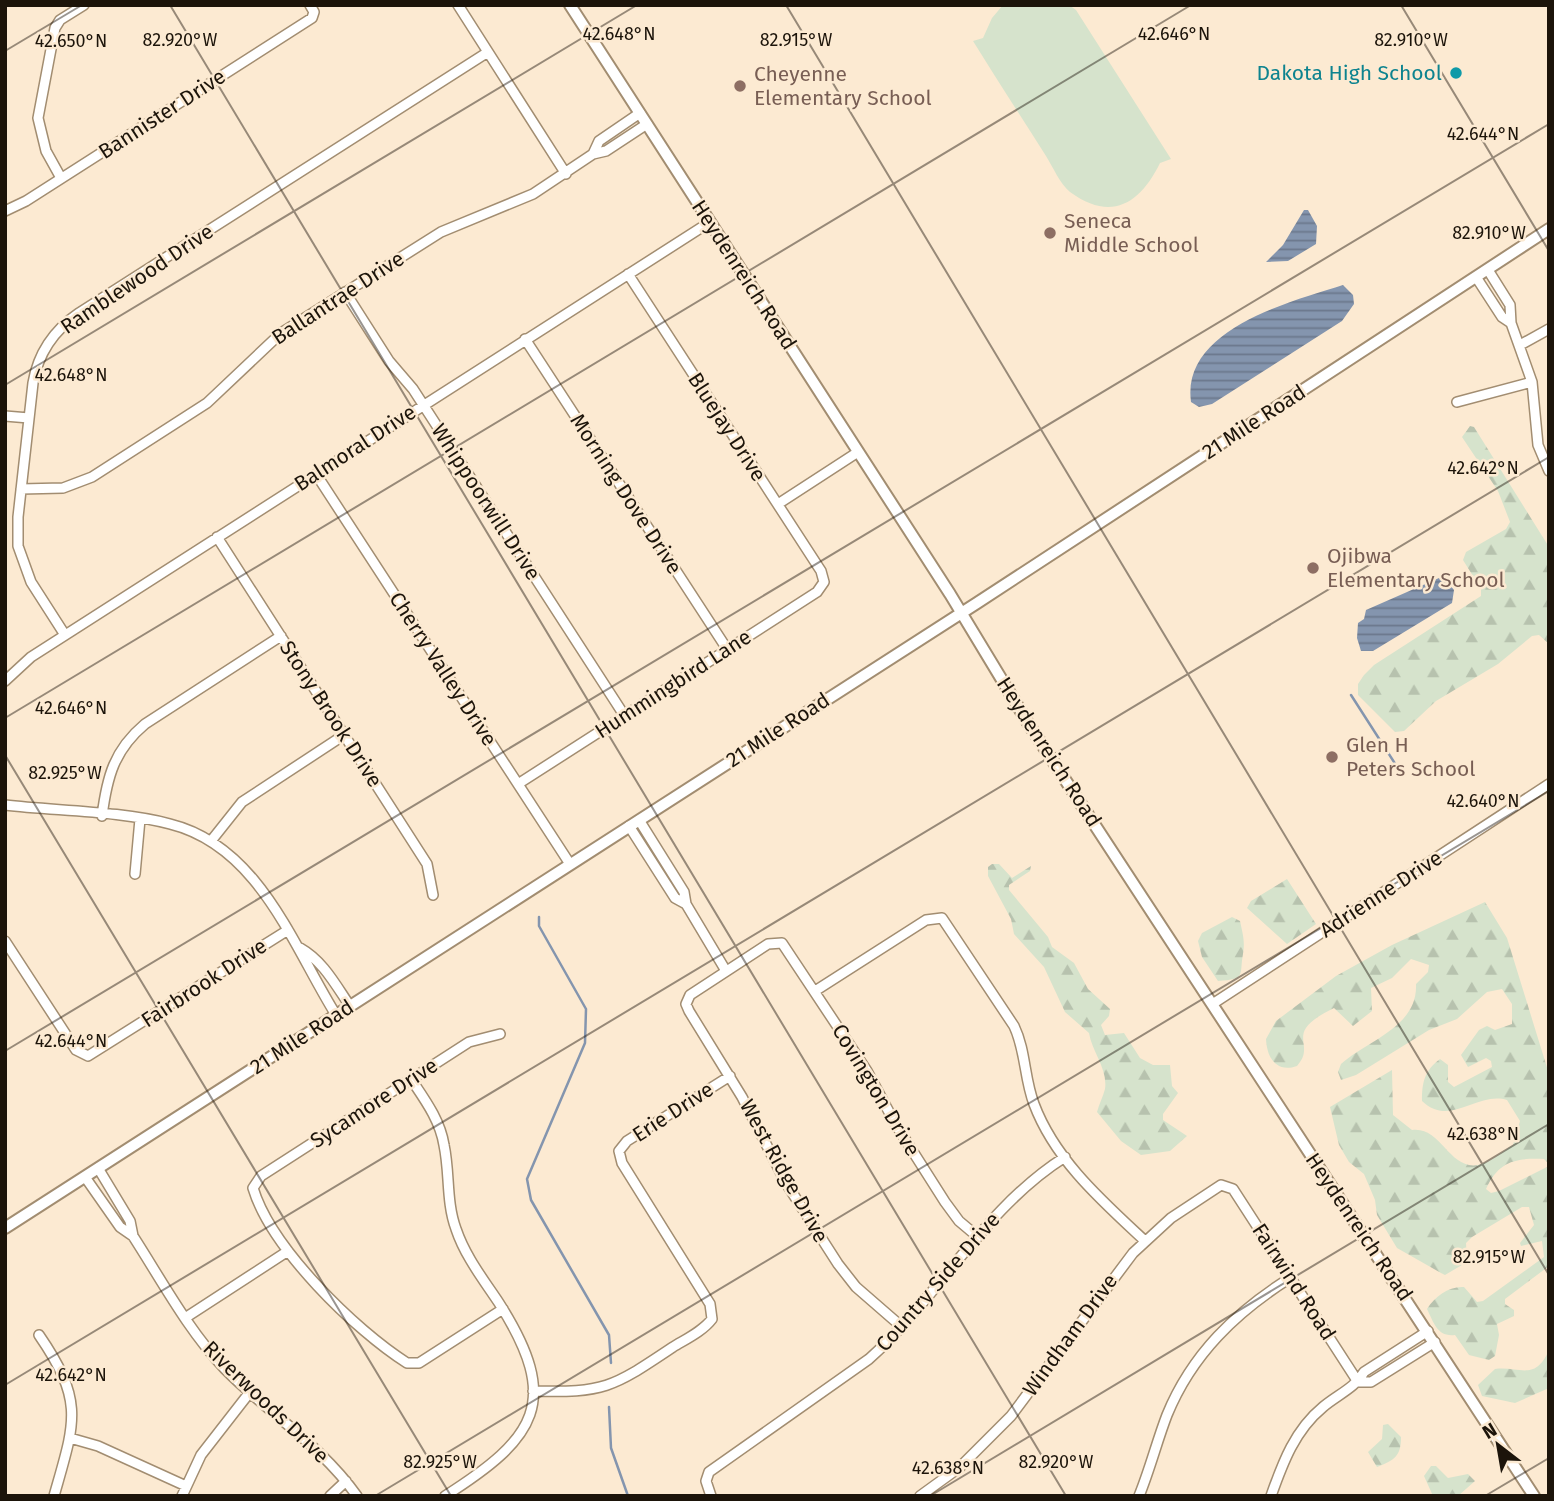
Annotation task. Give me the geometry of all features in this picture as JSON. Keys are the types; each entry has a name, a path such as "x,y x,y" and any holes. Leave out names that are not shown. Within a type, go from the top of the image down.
{"street":[{"path":"61,178 46,151 38,118 55,28 60,20 84,5"},
{"path":"458,5 566,174"},
{"name":"Heydenreich Road","path":"570,5 962,613 1028,723 1214,1003 1534,1496"},
{"name":"Bannister Drive","path":"5,211 312,18 312,9"},
{"name":"Ramblewood Drive","path":"65,635 23,564 17,527 38,362 55,333 71,319 488,52"},
{"name":"Ballantrae Drive","path":"593,154 599,141 640,113"},
{"name":"Ballantrae Drive","path":"21,489 63,488 92,477 207,403 272,339 345,292 441,232 533,194 593,154 606,151 647,124"},
{"name":"Balmoral Drive","path":"5,681 31,657 710,222"},
{"name":"21 Mile Road","path":"5,1228 962,613 1549,229"},
{"path":"1488,270 1510,305 1511,323 1532,382 1538,445 1549,471"},
{"name":"Bluejay Drive","path":"628,274 821,571 824,582"},
{"path":"1476,277 1502,317 1511,323"},
{"name":"Whippoorwill Drive","path":"345,292 389,360 423,405 624,715"},
{"path":"1520,345 1549,328"},
{"name":"Morning Dove Drive","path":"526,340 727,649"},
{"path":"1457,402 1532,382"},
{"path":"5,416 29,418"},
{"path":"778,504 858,452"},
{"name":"Cherry Valley Drive","path":"316,474 570,864"},
{"name":"Stony Brook Drive","path":"217,537 427,864 433,895"},
{"name":"Hummingbird Lane","path":"518,784 817,592 824,582"},
{"path":"102,816 108,775 116,755 129,738 145,724 281,636"},
{"path":"211,841 242,802 344,735"},
{"name":"Adrienne Drive","path":"1214,1003 1549,784"},
{"path":"5,805 173,824 211,841 245,870 300,948 303,962 336,1015"},
{"path":"135,874 140,819"},
{"path":"634,823 675,898 686,904 726,971"},
{"path":"815,991 926,920 938,916 947,923 1014,1026 1021,1044 1033,1101 1065,1157 1090,1189 1145,1241"},
{"name":"Fairbrook Drive","path":"5,941 76,1049 84,1055 96,1053 288,930"},
{"name":"Covington Drive","path":"726,971 768,944 778,941 788,948 945,1202 959,1221 978,1237"},
{"path":"300,948 312,955 327,972 350,1006"},
{"name":"West Ridge Drive","path":"726,971 693,992 687,1001 689,1011 730,1076 786,1183 838,1264 856,1287 902,1327"},
{"name":"Sycamore Drive","path":"288,1251 256,1197 254,1184 261,1176 469,1042 500,1034"},
{"name":"Erie Drive","path":"533,1391 585,1392 608,1387 629,1377 706,1325 713,1315 710,1304 622,1163 620,1152 627,1141 730,1076"},
{"path":"411,1079 434,1114 442,1136 448,1198 456,1231 465,1251 503,1309 528,1354 533,1391 528,1417 515,1443 492,1465 445,1496"},
{"name":"Country Side Drive","path":"711,1496 707,1477 760,1433 857,1369 902,1327 978,1237 1023,1189 1065,1157"},
{"name":"Riverwoods Drive","path":"98,1168 123,1206 133,1236 185,1318 217,1360 318,1450 357,1496"},
{"name":"Riverwoods Drive","path":"85,1177 120,1227 133,1236"},
{"name":"Windham Drive","path":"920,1496 960,1466 1011,1416 1106,1285 1145,1241 1203,1194 1226,1185"},
{"name":"Fairwind Road","path":"1226,1185 1233,1189 1358,1382"},
{"path":"185,1318 288,1251 329,1298 411,1364 419,1363 503,1309"},
{"path":"1139,1496 1169,1410 1195,1363 1234,1319 1290,1278"},
{"path":"1272,1496 1287,1455 1304,1426 1321,1408 1358,1382 1364,1372 1428,1331"},
{"path":"39,1335 59,1363 70,1389 73,1409 70,1438 54,1496"},
{"path":"1358,1382 1371,1382 1435,1342"},
{"path":"182,1496 209,1444 250,1392"},
{"path":"70,1438 98,1446 186,1486"},
{"path":"330,1496 346,1481"}],"green space":[{"path":"1003,5 1069,5 1076,10 1171,159 1160,163 1134,198 1111,207 1099,206 1066,189 973,41 983,38 992,18"},
{"path":"1470,426 1474,427 1549,547 1549,644 1539,635 1532,636 1498,664 1436,701 1404,731 1395,732 1358,695 1358,684 1374,665 1481,596 1481,589 1463,560 1466,552 1506,529 1510,522 1498,491 1462,437"},
{"path":"999,864 1012,878 1031,866 1030,871 1009,885 1009,890 1048,937 1052,947 1074,963 1088,989 1110,1009 1109,1016 1101,1025 1105,1035 1124,1033 1140,1058 1153,1065 1170,1065 1172,1086 1178,1093 1163,1114 1163,1120 1187,1136 1170,1151 1141,1155 1121,1141 1097,1112 1105,1082 1089,1033 1065,1012 1044,967 1014,934 1011,919 988,876 988,867"},
{"path":"1287,879 1316,924 1287,944 1247,908 1251,901"},
{"path":"1485,902 1507,938 1549,1074 1549,1164 1544,1159 1517,1160 1503,1166 1486,1189 1491,1193 1499,1191 1549,1166 1549,1266 1505,1299 1505,1304 1514,1310 1514,1316 1497,1324 1499,1335 1495,1356 1489,1360 1469,1355 1455,1335 1440,1331 1427,1309 1443,1293 1458,1287 1464,1287 1477,1302 1483,1301 1544,1257 1542,1241 1521,1246 1520,1243 1534,1225 1529,1207 1522,1207 1472,1237 1466,1243 1467,1262 1445,1275 1441,1273 1397,1248 1377,1215 1375,1200 1364,1174 1349,1162 1339,1145 1330,1107 1392,1070 1393,1115 1412,1130 1430,1134 1460,1161 1468,1165 1483,1164 1513,1145 1520,1121 1507,1100 1485,1100 1443,1111 1422,1101 1423,1083 1427,1073 1440,1059 1448,1065 1448,1082 1454,1087 1492,1067 1491,1061 1486,1058 1468,1067 1461,1055 1479,1030 1487,1026 1495,1030 1512,1024 1512,1004 1502,989 1487,992 1457,1019 1429,1030 1356,1075 1341,1080 1338,1072 1341,1064 1389,1031 1409,1011 1416,984 1428,972 1429,965 1411,959 1392,978 1371,988 1372,1011 1353,1026 1334,1008 1318,1017 1304,1032 1304,1051 1297,1066 1284,1068 1274,1063 1268,1053 1266,1039 1276,1021 1336,976 1392,945"},
{"path":"1232,917 1240,921 1243,934 1241,971 1234,979 1218,981 1202,957 1198,941 1202,933"},
{"path":"1549,1350 1549,1388 1515,1403 1482,1396 1478,1385 1495,1369 1532,1369 1544,1360"},
{"path":"1388,1424 1401,1437 1400,1449 1393,1459 1377,1467 1368,1452 1382,1439 1383,1425"},
{"path":"1431,1466 1436,1466 1448,1478 1468,1474 1475,1481 1458,1496 1433,1496 1424,1476"}],"water":[{"path":"1304,210 1308,210 1317,226 1316,244 1288,261 1266,262 1283,245"},
{"path":"1343,285 1353,295 1354,304 1342,321 1212,404 1199,407 1191,402 1192,377 1203,355 1221,337 1269,310"},
{"path":"1439,578 1446,580 1454,590 1452,603 1373,651 1361,651 1357,638 1358,623 1364,619 1366,610"}],"waterway":[{"path":"1351,695 1403,776"},
{"path":"539,917 539,926 586,1009 585,1043 527,1179 531,1200 609,1335 611,1363"},
{"path":"609,1407 611,1448 628,1496"}],"place":[{"name":"Dakota High School","path":"1456,73"},
{"name":"Cheyenne Elementary School","path":"740,86"},
{"name":"Seneca Middle School","path":"1050,233"},
{"name":"Ojibwa Elementary School","path":"1313,568"},
{"name":"Glen H Peters School","path":"1332,757"}]}
